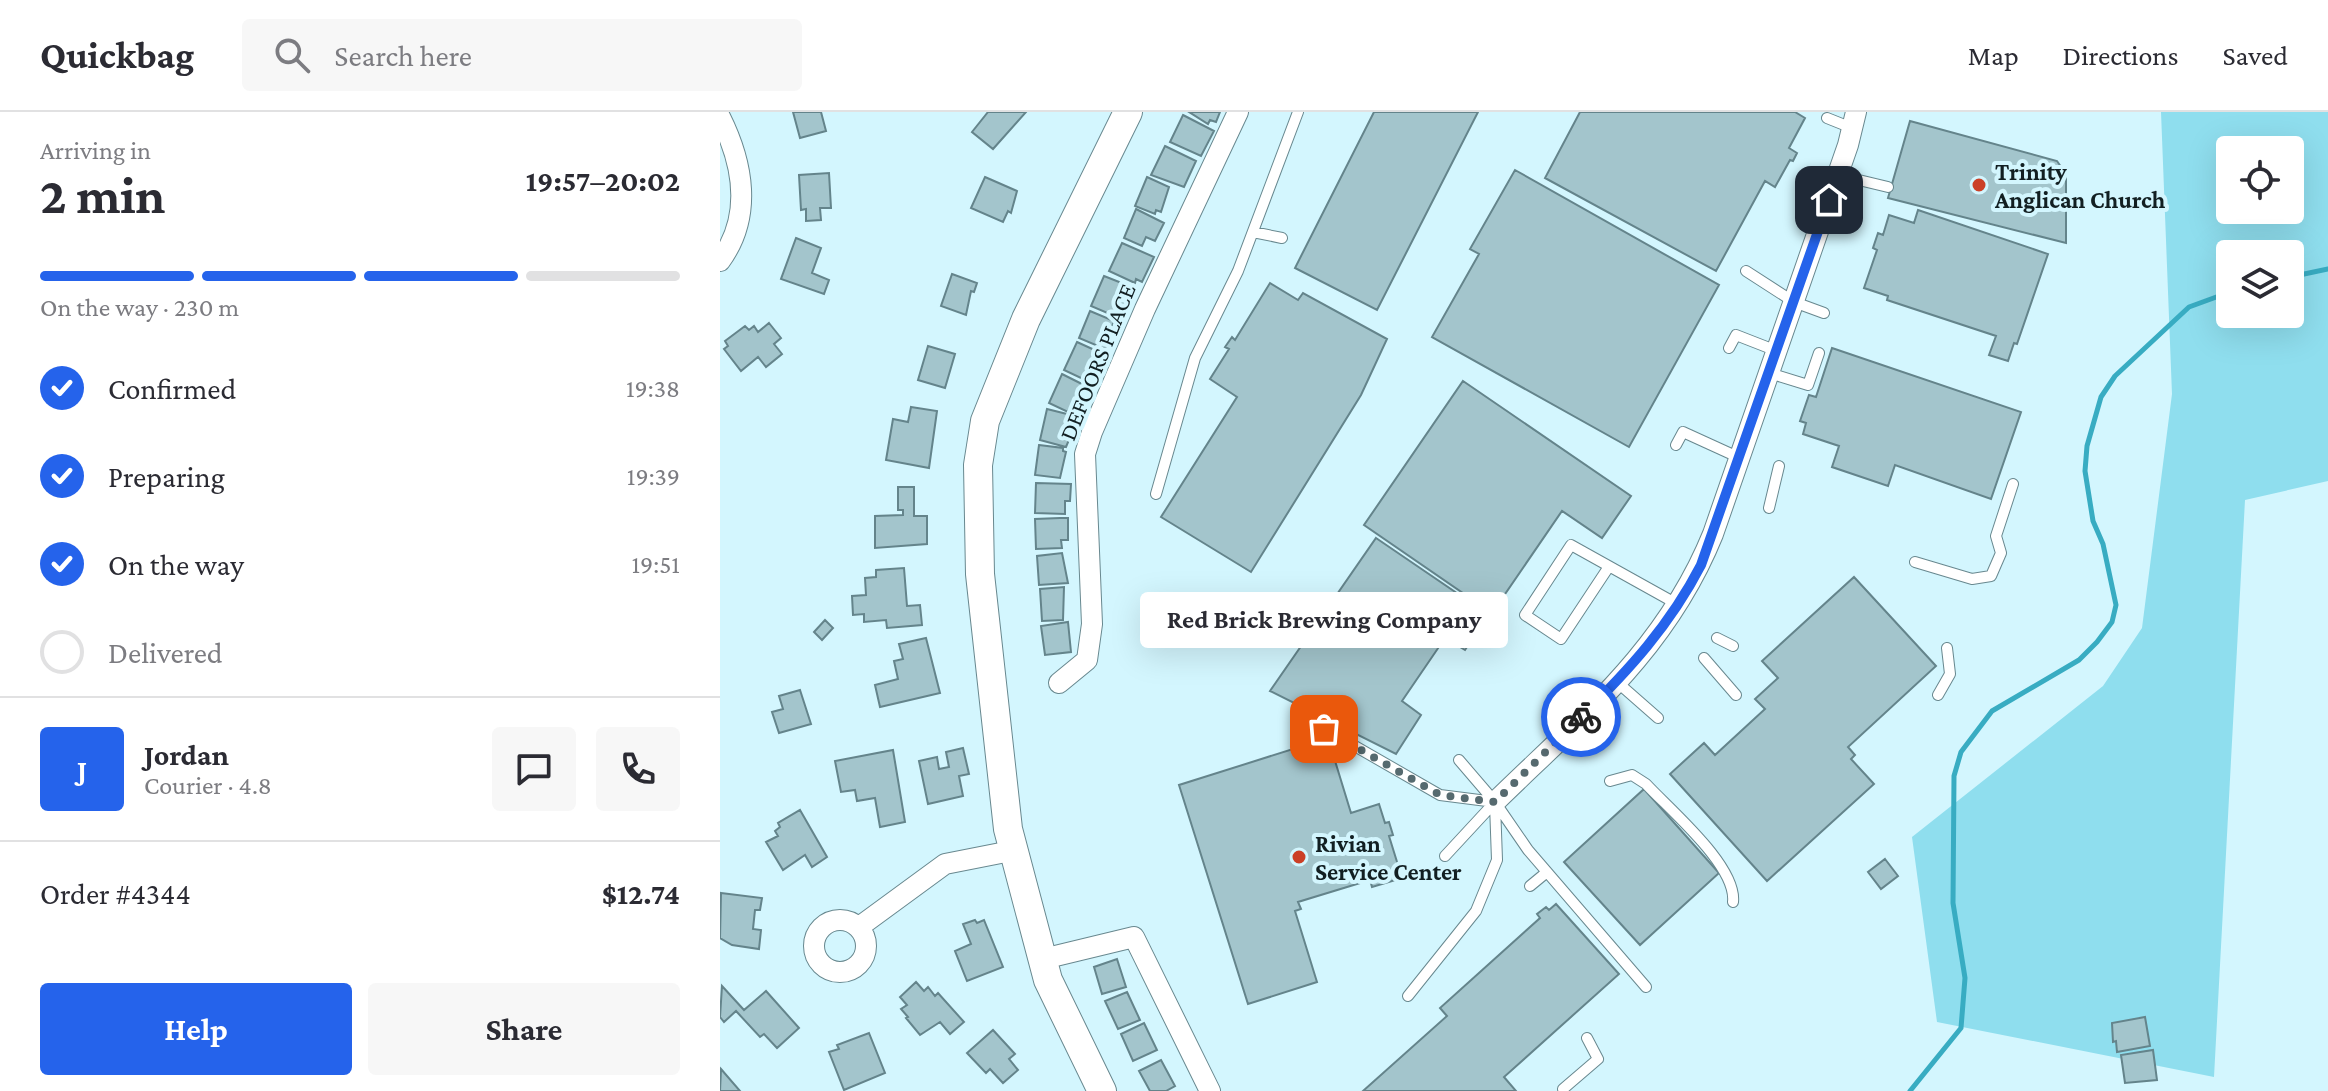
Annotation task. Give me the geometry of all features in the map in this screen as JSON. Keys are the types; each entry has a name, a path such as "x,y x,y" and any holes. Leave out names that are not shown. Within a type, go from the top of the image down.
{"street":[{"path":"1102,1091 1048,980 1008,829 980,574 978,465 985,421 1026,319 1128,112"},
{"name":"DEFOORS PLACE","path":"1059,683 1087,660 1092,624 1085,454 1145,309 1238,112"},
{"path":"720,117 734,145 742,176 742,208 732,240 720,261"},
{"path":"1495,802 1567,731 1579,708 1617,682 1650,647 1679,605 1701,565 1838,175 1854,120"},
{"path":"859,927 945,864 1016,850"},
{"path":"1043,959 1134,937 1210,1091"}],"lane":[{"path":"1156,494 1195,358 1238,271 1298,112"},
{"path":"1827,118 1854,120"},
{"path":"1838,175 1888,187"},
{"path":"1253,232 1282,238"},
{"path":"1746,271 1794,302 1824,313"},
{"path":"1729,348 1736,335 1777,351"},
{"path":"1769,373 1808,385 1819,353"},
{"path":"1676,445 1683,432 1740,458"},
{"path":"1769,508 1779,466"},
{"path":"1915,562 1972,579 1991,576 2001,553 1996,536 2013,484"},
{"path":"1608,568 1561,639 1525,615 1571,545 1679,605"},
{"path":"1717,638 1733,646"},
{"path":"1938,695 1950,674 1947,648"},
{"path":"1704,658 1736,695"},
{"path":"1617,682 1658,718"},
{"path":"1299,714 1440,795 1495,802"},
{"path":"1567,731 1581,748"},
{"path":"1459,760 1547,872 1646,987"},
{"path":"1610,781 1632,775 1646,784 1724,868 1734,890 1733,902"},
{"path":"1445,856 1495,802"},
{"path":"1408,996 1476,911 1497,860 1495,802"},
{"path":"1530,886 1547,872"},
{"path":"1563,1089 1598,1059 1587,1038"}],"shaded area":[{"path":"2161,112 2328,112 2328,481 2245,500 2214,1077 1937,1022 1912,837 2103,686 2142,628 2172,394"}],"building":[{"path":"793,112 821,112 826,131 800,138"},
{"path":"988,112 1026,112 993,149 972,132"},
{"path":"1189,112 1220,112 1216,122 1210,120 1208,124"},
{"path":"1374,112 1478,112 1377,310 1295,268"},
{"path":"1580,112 1795,112 1805,118 1789,148 1797,153 1793,161 1790,160 1775,187 1765,181 1716,271 1545,178"},
{"path":"1183,115 1214,131 1201,156 1170,142"},
{"name":"Trinity Anglican Church","path":"1910,121 2057,161 2066,174 2066,243 1888,198"},
{"path":"1165,146 1196,161 1184,187 1151,175"},
{"path":"1515,170 1719,285 1629,447 1432,337 1479,254 1470,249"},
{"path":"829,173 831,208 820,208 821,220 806,221 806,209 801,210 799,175"},
{"path":"985,177 1017,191 1011,213 1008,211 1003,222 971,208"},
{"path":"1147,177 1169,187 1161,212 1156,210 1155,214 1135,206"},
{"path":"1136,209 1164,223 1155,241 1146,237 1142,246 1124,238"},
{"path":"1918,210 2048,254 2017,344 2014,343 2008,361 1989,355 1996,336 1887,300 1888,296 1864,288 1877,250 1873,248 1878,233 1883,235 1889,215 1914,223"},
{"path":"796,238 821,248 812,273 829,280 824,294 781,279"},
{"path":"1122,243 1154,257 1142,282 1136,279 1135,283 1109,271"},
{"path":"952,274 977,283 974,292 971,291 966,315 941,306"},
{"path":"1104,276 1137,289 1129,308 1121,305 1112,315 1091,306"},
{"path":"1270,283 1298,300 1303,293 1387,339 1361,395 1251,572 1161,517 1237,397 1210,379 1229,349 1225,347 1232,337 1235,340"},
{"path":"1090,311 1114,321 1105,349 1079,338"},
{"path":"769,323 781,338 774,344 782,354 766,367 758,357 741,371 724,349 728,346 725,341 745,326 749,330 754,326 758,332"},
{"path":"1077,342 1099,352 1083,379 1064,370"},
{"path":"928,346 955,354 945,388 918,380"},
{"path":"1832,348 2021,412 1991,499 1895,465 1888,486 1832,467 1839,446 1803,434 1806,423 1800,421 1809,395 1816,397"},
{"path":"1062,374 1084,385 1068,412 1049,403"},
{"path":"1463,381 1631,496 1602,538 1562,511 1492,613 1364,525"},
{"path":"911,407 937,411 929,468 886,460 893,419 908,422"},
{"path":"1047,409 1071,415 1066,434 1071,435 1066,447 1040,440"},
{"path":"1039,445 1063,448 1066,452 1060,478 1035,475"},
{"path":"1036,483 1071,484 1070,501 1065,501 1065,514 1035,513"},
{"path":"898,487 914,487 914,516 927,516 927,544 875,548 875,516 903,515 903,510 898,510"},
{"path":"1068,518 1068,540 1061,540 1062,548 1036,549 1035,519"},
{"path":"1376,538 1489,615 1465,650 1445,638 1402,701 1421,715 1396,754 1270,691"},
{"path":"1062,553 1068,583 1039,585 1037,556"},
{"path":"904,568 907,606 920,605 922,625 887,628 886,620 864,622 864,614 853,615 852,596 866,595 865,578 876,577 876,570"},
{"path":"1854,577 1936,666 1848,747 1855,755 1851,759 1874,784 1767,881 1670,774 1704,743 1715,755 1765,709 1755,699 1778,678 1762,661"},
{"path":"1064,587 1063,620 1042,621 1040,589"},
{"path":"825,620 833,628 822,640 814,632"},
{"path":"1068,622 1071,652 1045,655 1041,626"},
{"path":"926,638 940,693 880,707 875,685 898,679 894,661 903,659 899,644"},
{"path":"800,690 811,724 779,733 772,712 783,709 779,696"},
{"name":"Rivian Service Center","path":"1328,738 1351,813 1379,804 1385,823 1389,822 1393,835 1389,836 1402,878 1372,887 1370,880 1298,902 1301,909 1295,911 1317,982 1248,1004 1179,785"},
{"path":"963,748 969,774 959,776 963,796 928,804 919,761 937,757 939,769 949,767 946,752"},
{"path":"893,750 905,822 880,827 875,798 857,801 855,790 841,792 835,761"},
{"path":"1644,789 1719,873 1640,945 1564,862"},
{"path":"800,810 827,857 812,867 805,855 783,870 766,842 778,836 775,831 780,827 778,823"},
{"path":"1885,859 1898,876 1881,889 1868,872"},
{"path":"721,893 762,898 760,910 755,910 753,929 761,930 759,949 732,945 720,938"},
{"path":"1556,904 1619,974 1504,1077 1516,1091 1363,1091 1447,1016 1440,1008 1540,918 1537,914"},
{"path":"975,920 977,923 984,920 1003,967 967,981 955,951 971,944 963,924"},
{"path":"1117,959 1126,987 1102,994 1094,967"},
{"path":"916,982 924,991 928,987 935,996 938,993 964,1022 950,1034 940,1022 920,1035 901,1009 907,1005 900,997"},
{"path":"722,986 744,1010 766,991 799,1028 777,1048 764,1034 760,1037 736,1011 724,1022 720,1017"},
{"path":"1127,992 1140,1020 1118,1029 1105,1001"},
{"path":"2145,1017 2150,1046 2117,1052 2112,1023"},
{"path":"1144,1023 1157,1050 1133,1061 1121,1034"},
{"path":"993,1030 1015,1054 1009,1059 1018,1070 1003,1083 990,1069 986,1073 967,1053"},
{"path":"869,1033 885,1073 844,1090 829,1052 839,1049 837,1045"},
{"path":"2153,1050 2157,1080 2125,1083 2121,1055"},
{"path":"1161,1060 1175,1086 1166,1091 1150,1091 1139,1071"},
{"path":"721,1069 740,1091 720,1091"}],"waterway":[{"path":"2304,274 2328,269"},
{"path":"1910,1091 1961,1028 1965,978 1953,903 1954,776 1961,752 1992,711 2079,660 2112,622 2116,605 2103,544 2093,521 2085,471 2087,446 2101,397 2115,376 2189,307 2216,297"}],"way so far":[{"path":"1324,729 1440,795 1495,802 1581,717"}],"place":[{"name":"Trinity Anglican Church","path":"1979,185"},
{"name":"Red Brick Brewing Company","path":"1324,729"},
{"name":"Rivian Service Center","path":"1299,857"}],"route":[{"path":"1581,717 1650,647 1671,619 1701,565 1829,200"}]}
